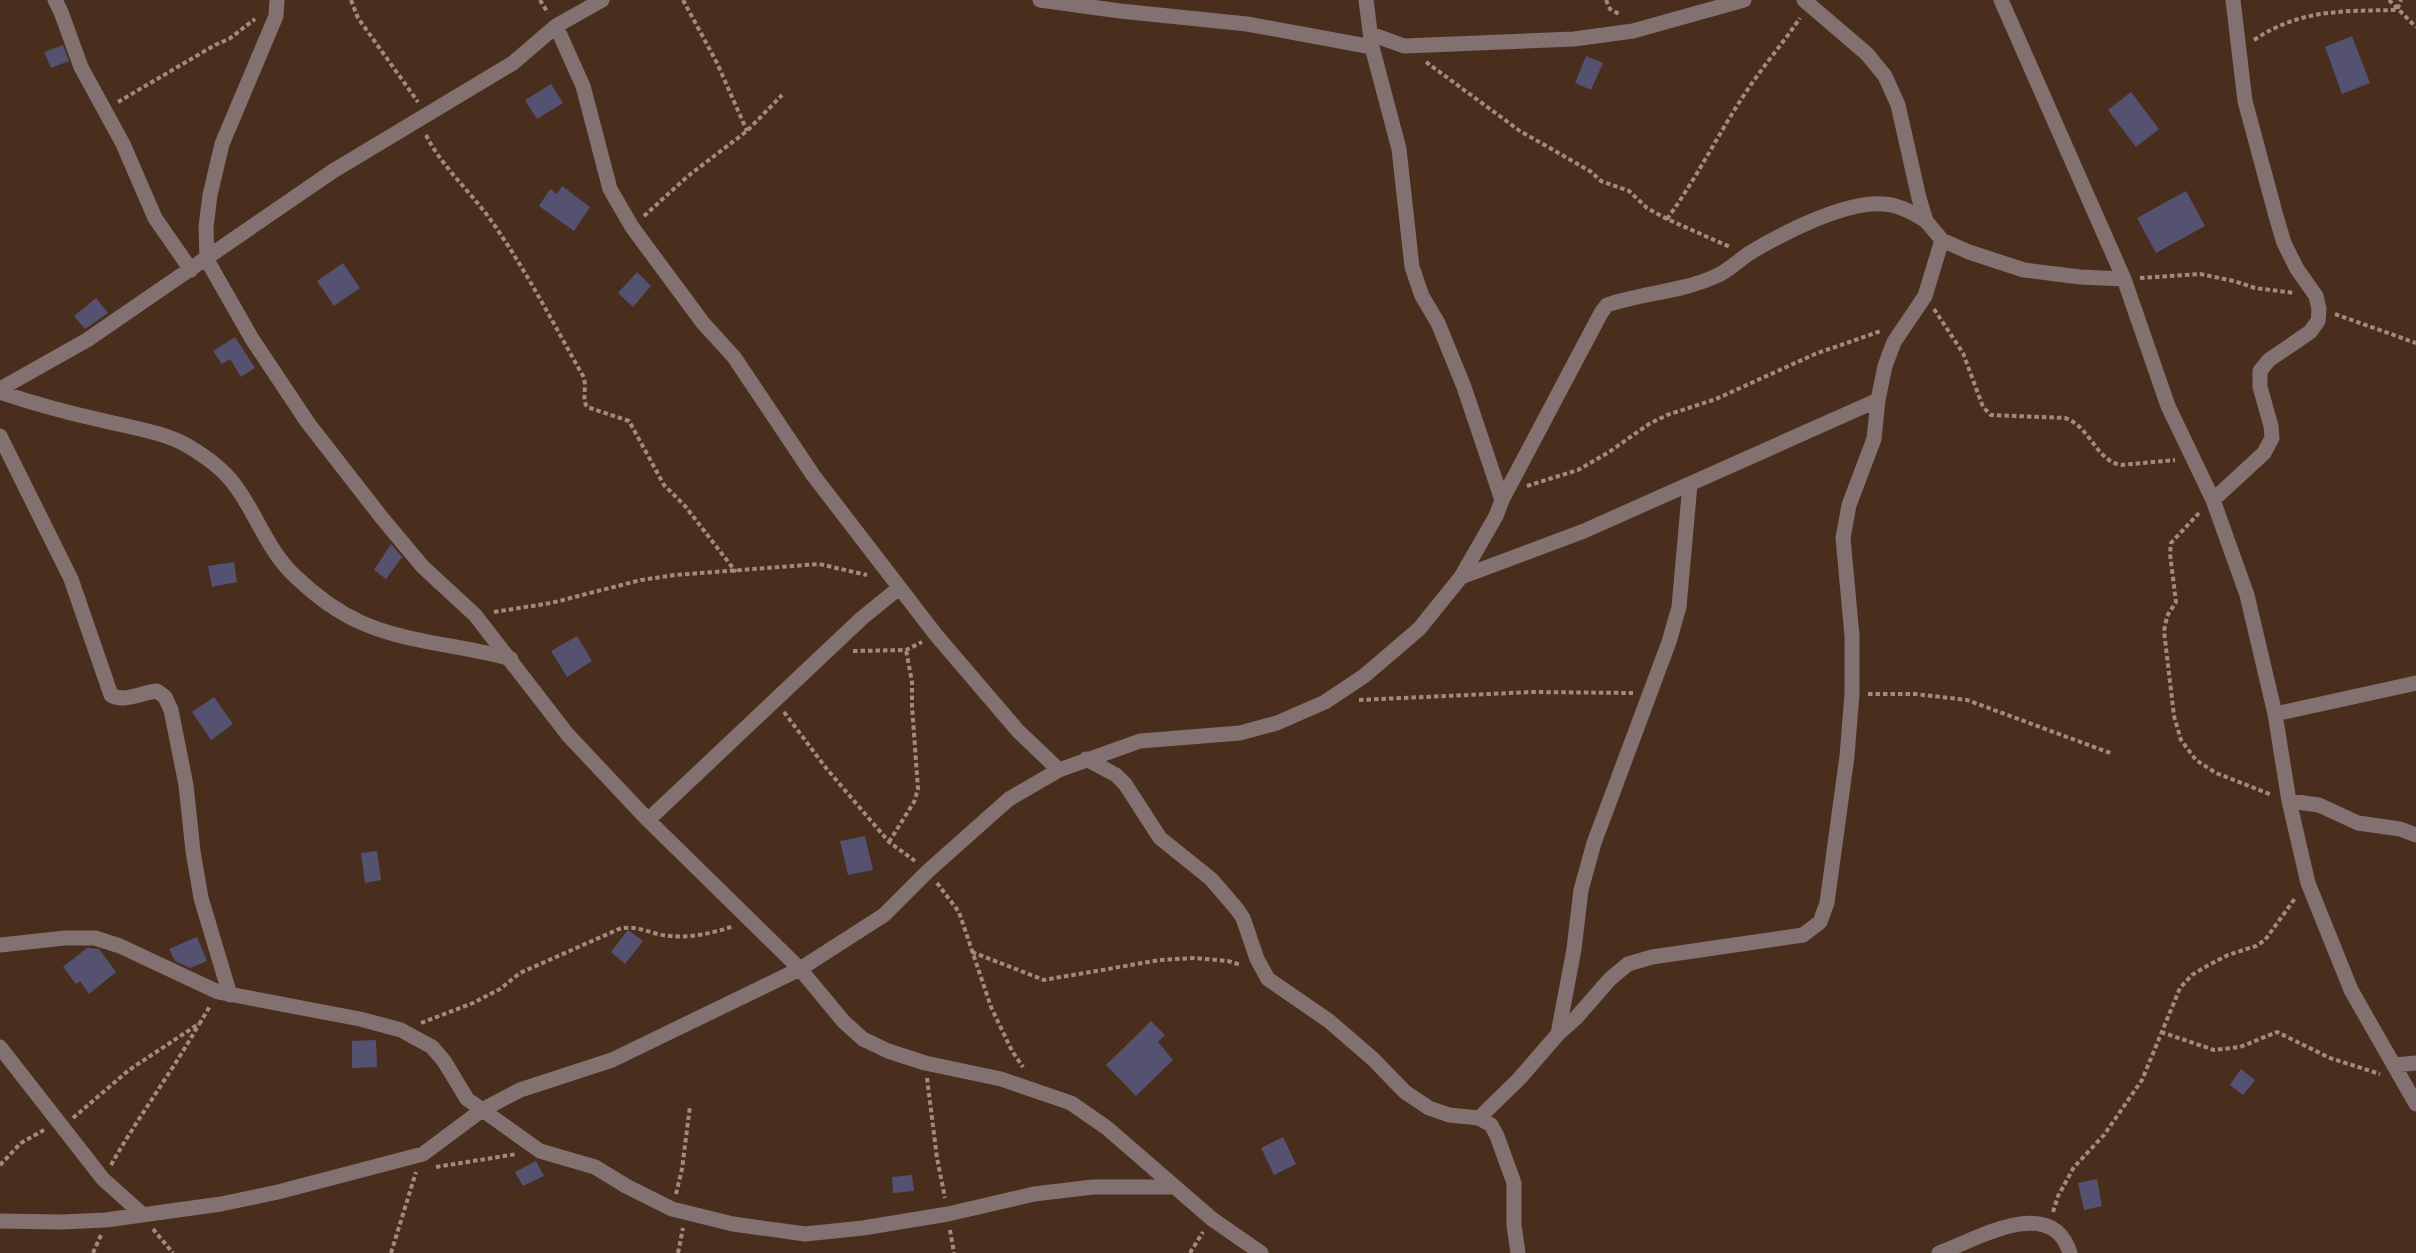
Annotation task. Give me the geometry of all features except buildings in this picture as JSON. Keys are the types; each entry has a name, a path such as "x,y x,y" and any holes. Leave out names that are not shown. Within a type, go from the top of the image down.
{"street":[{"path":"54,0 61,12 81,67 102,110 123,144 155,218 191,270"},
{"path":"0,390 87,340 207,260 333,171 513,63 556,26 602,0"},
{"path":"1040,0 1089,8 1247,24 1404,46 1607,36 1744,0"},
{"path":"1366,0 1371,41 1399,149 1412,267 1422,296 1438,323 1464,387 1504,496"},
{"path":"2001,0 2124,279 2168,406 2213,500 2247,595 2275,714 2289,801 2308,883 2351,990 2416,1104"},
{"path":"2213,500 2264,453 2272,438 2260,387 2260,371 2269,360 2310,332 2318,321 2318,302 2284,243 2245,101 2233,0"},
{"path":"277,1 276,16 222,144 210,195 206,227 207,260 252,339 308,423 423,567 475,615 568,735 648,820 800,969 844,1022 863,1039 888,1052 925,1063 1001,1079 1071,1103 1107,1128 1212,1219 1261,1253"},
{"path":"1807,3 1867,54 1885,76 1898,105 1926,221"},
{"path":"556,26 583,86 610,189 632,227 703,323 734,357 813,475 936,635 1018,731 1059,770"},
{"path":"0,1221 106,1220 221,1204 278,1192 423,1154 482,1110 520,1090 612,1060 800,969 885,915 928,871 1009,799 1059,770 1140,741 1240,733 1277,723 1325,702 1364,676 1419,629 1461,577 1496,516 1504,496 1600,313 1607,304 1693,285 1717,276 1749,254 1852,205 1885,204 1908,210 1926,221 1942,240 1969,252 2024,270 2080,277 2124,279"},
{"path":"1479,1118 1519,1079 1610,979 1628,964 1652,957 1803,935 1820,922 1827,903 1847,756 1852,694 1852,636 1843,538 1849,505 1874,439 1878,400 1885,366 1894,342 1925,296 1942,240"},
{"path":"0,390 39,406 153,432 186,445 219,467 234,484 264,539 296,578 336,608 361,622 397,634 511,659"},
{"path":"1461,577 1584,531 1878,400"},
{"path":"0,436 71,579 111,694 116,698 123,698 157,691 165,697 171,710 186,785 193,851 201,897 224,994"},
{"path":"1558,1034 1574,949 1581,890 1591,852 1669,642 1679,607 1690,483"},
{"path":"648,820 897,585"},
{"path":"2275,714 2416,683"},
{"path":"1086,759 1116,776 1125,784 1160,838 1211,879 1236,908 1248,929 1262,971 1268,979 1329,1021 1405,1092 1430,1108 1449,1115 1479,1118 1491,1125 1510,1168 1514,1183 1514,1225 1518,1253"},
{"path":"2289,801 2319,805 2358,823 2400,828 2416,835"},
{"path":"0,945 65,938 96,938 120,946 224,994 360,1019 401,1030 432,1047 444,1061 462,1093 540,1151 595,1167 626,1186 679,1211 733,1224 805,1233 863,1228 948,1214 999,1201 1064,1190 1093,1187 1174,1187"},
{"path":"0,1047 103,1179 142,1214"},
{"path":"2395,1065 2416,1063"},
{"path":"1939,1253 1994,1230 2028,1223 2049,1225 2059,1232 2070,1253"}],"path":[{"path":"351,0 358,18 422,117 434,151 489,217 518,261 583,376 587,407 628,421 664,485 705,530 736,572"},
{"path":"683,0 717,63 747,131"},
{"path":"2390,0 2397,10 2416,27"},
{"path":"2397,10 2401,0"},
{"path":"102,110 229,39 277,1"},
{"path":"1667,219 1690,186 1749,87 1807,3"},
{"path":"2238,50 2275,25 2303,16 2351,11 2397,10"},
{"path":"1404,46 1520,131 1590,171 1601,181 1629,191 1647,208 1667,219 1749,254"},
{"path":"632,227 688,176 747,131 782,95"},
{"path":"2124,279 2200,274 2234,281 2318,302 2416,343"},
{"path":"1925,296 1964,353 1983,407 1991,414 2065,418 2075,422 2083,428 2104,457 2113,464 2194,458"},
{"path":"1504,496 1578,470 1609,452 1648,424 1667,415 1716,399 1815,354 1885,330"},
{"path":"2213,500 2171,543 2170,554 2176,602 2164,623 2174,716 2181,740 2196,760 2216,773 2289,801"},
{"path":"475,615 551,603 641,580 675,575 819,564 897,585"},
{"path":"836,642 852,651 906,650 936,635"},
{"path":"890,842 914,802 918,789 912,682 906,650"},
{"path":"1325,702 1532,692 1649,694"},
{"path":"1852,694 1915,694 1967,700 2113,754"},
{"path":"775,699 826,768 890,842 928,871 959,912 991,1007 1012,1051 1028,1072"},
{"path":"2049,1225 2058,1196 2074,1167 2104,1135 2142,1080 2180,988 2192,975 2228,955 2256,946 2265,940 2286,909 2308,883"},
{"path":"401,1030 474,1003 528,969 619,929 631,927 669,936 711,934 749,921"},
{"path":"972,952 1044,980 1160,960 1182,959 1228,961 1262,971"},
{"path":"103,1179 129,1132 178,1062 200,1023 224,994"},
{"path":"0,1165 21,1143 34,1134 61,1124 82,1112 129,1070 200,1023"},
{"path":"2161,1032 2214,1050 2240,1047 2277,1032 2330,1058 2403,1082"},
{"path":"925,1063 937,1158 954,1253"},
{"path":"678,1253 682,1169 690,1106"},
{"path":"417,1170 540,1151"},
{"path":"391,1253 423,1154"},
{"path":"142,1214 173,1253"},
{"path":"1190,1253 1212,1219"}]}
